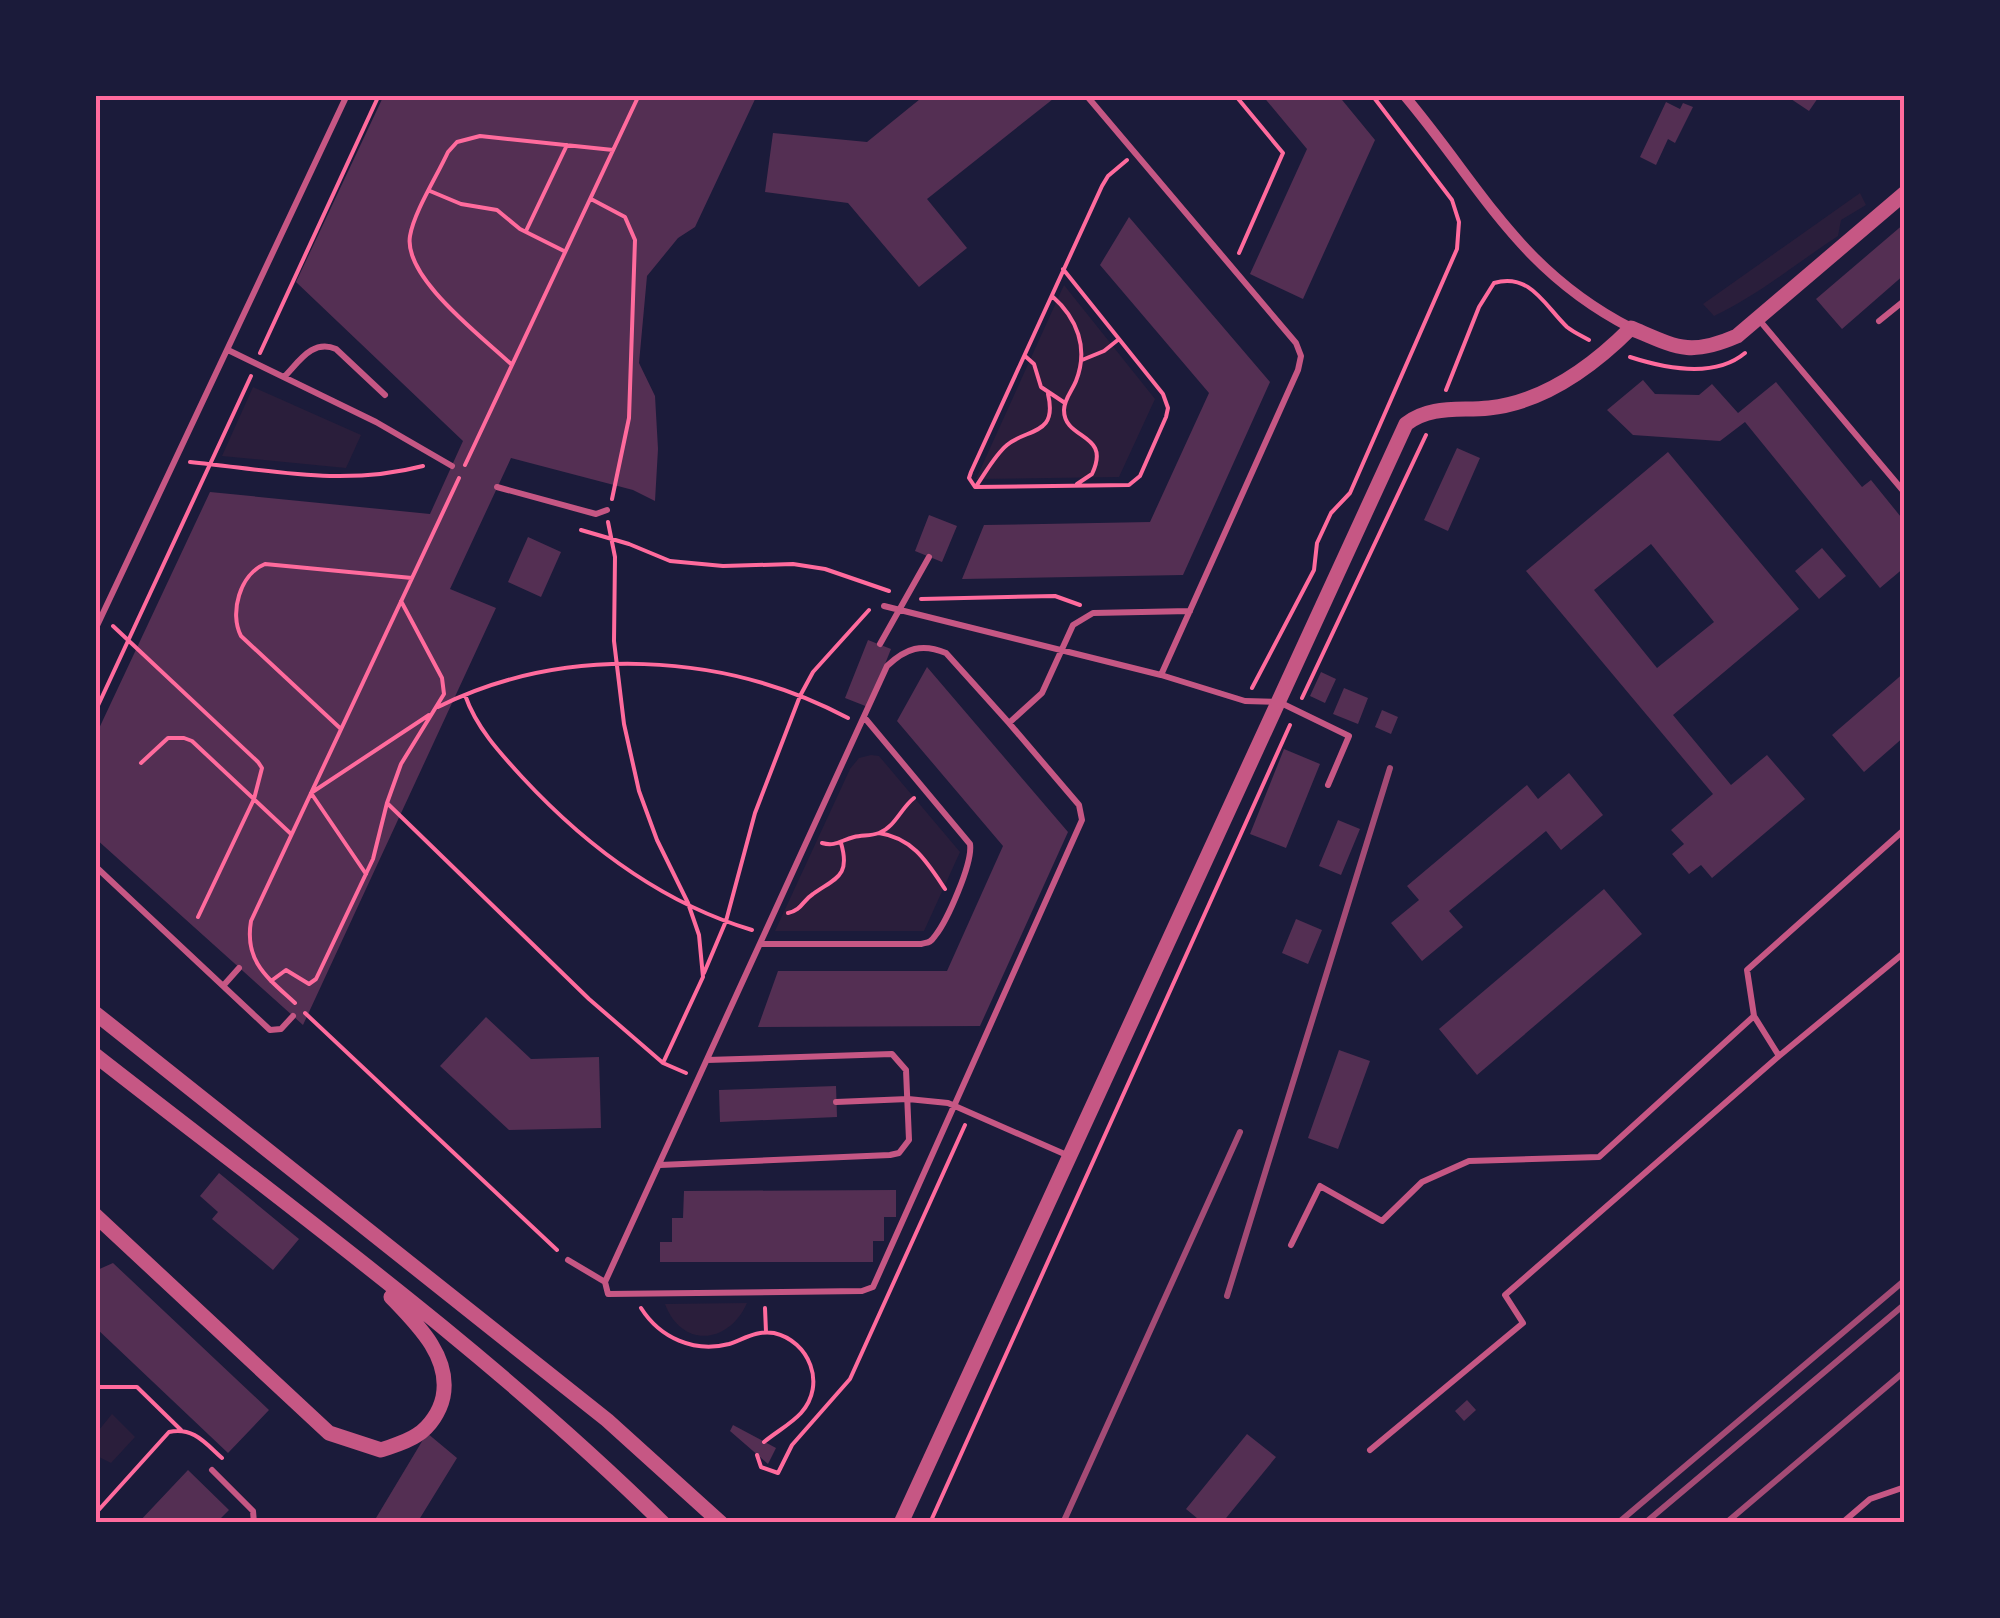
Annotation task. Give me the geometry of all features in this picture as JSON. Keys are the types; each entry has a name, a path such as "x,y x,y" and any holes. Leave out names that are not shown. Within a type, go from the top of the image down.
{"street":[{"path":"1404,95 1500,223 1566,289 1631,328 1689,350 1709,348 1737,336 1905,194"},
{"path":"902,1523 1406,424 1422,412 1493,408 1551,388 1582,372 1631,328"},
{"path":"95,1013 608,1420 722,1523"},
{"path":"95,1054 579,1441 663,1523"},
{"path":"95,1215 328,1433 381,1450 419,1434 440,1410 447,1377 437,1353 414,1321 354,1258"}],"lane":[{"path":"95,630 347,95"},
{"path":"1086,95 1296,343 1301,363 1161,676"},
{"path":"1879,321 1905,300"},
{"path":"1759,320 1905,493"},
{"path":"284,378 312,349 328,345 385,395"},
{"path":"228,350 376,422 452,466"},
{"path":"497,487 596,514 606,512"},
{"path":"880,644 929,557"},
{"path":"884,606 1161,676 1245,702 1279,702 1348,736 1328,784"},
{"path":"1010,723 1042,694 1073,625 1093,613 1190,611"},
{"path":"922,647 946,653 958,662 1079,805 1082,820 873,1287 862,1292 608,1294 605,1282 863,720 887,666 900,654 922,647"},
{"path":"760,944 929,942 938,932 968,866 970,844 863,720"},
{"path":"1780,1056 1754,1016 1747,970 1905,829"},
{"path":"95,866 270,1030 281,1029 293,1016"},
{"path":"1370,1450 1523,1323 1504,1294 1905,952"},
{"path":"223,986 239,968"},
{"path":"1291,1245 1320,1186 1382,1220 1422,1182 1469,1162 1599,1156 1754,1016"},
{"path":"660,1164 899,1154 909,1140 906,1070 892,1054 707,1060"},
{"path":"836,1102 908,1098 953,1105 1070,1156"},
{"path":"568,1260 605,1282"},
{"path":"212,1470 252,1511 254,1523"},
{"path":"1842,1523 1870,1499 1905,1488"}],"path":[{"path":"95,712 378,95"},
{"path":"479,436 640,95"},
{"path":"1232,266 1283,153 1235,95"},
{"path":"1245,702 1314,570 1317,543 1332,513 1350,494 1457,249 1459,222 1452,200 1372,95"},
{"path":"512,365 426,283 414,264 410,233 448,152 467,137 480,136 614,150"},
{"path":"526,232 566,145"},
{"path":"975,487 969,478 971,472 1102,186 1114,170 1135,154"},
{"path":"430,190 460,204 497,210 526,232 566,251"},
{"path":"591,198 625,217 635,240 628,418 616,486"},
{"path":"975,487 1120,486 1134,482 1166,417 1164,394 1064,269"},
{"path":"1052,296 1072,318 1083,350 1077,379 1065,403 1066,418 1088,437 1097,453 1092,474 1072,487"},
{"path":"930,1523 1297,710 1438,410 1479,308"},
{"path":"1082,360 1119,338"},
{"path":"1024,355 1034,364 1040,384 1048,394 1065,403"},
{"path":"975,487 1007,445 1030,436 1044,424 1050,412 1048,394"},
{"path":"176,461 348,478 380,476 442,460"},
{"path":"445,507 248,934 256,968 568,1260"},
{"path":"606,512 613,539 617,663 624,724 639,790 699,935 703,976"},
{"path":"581,530 670,561 723,566 793,564 825,569 905,599 1055,596 1093,613"},
{"path":"341,730 241,636 234,615 251,573 258,566 274,564 412,578"},
{"path":"663,1063 726,921 755,813 800,696 813,672 869,612 870,585"},
{"path":"311,793 438,707 444,694 442,678 401,601"},
{"path":"103,616 258,762 262,773 254,799 198,917"},
{"path":"438,707 465,695 579,665 617,663 705,669 800,696 863,720"},
{"path":"465,695 472,716 506,760 554,811 599,850 648,883 726,921 765,934"},
{"path":"271,981 286,970 304,982 316,979 378,846 387,802 401,764 433,712"},
{"path":"142,762 168,738 184,738 292,834"},
{"path":"879,833 925,788"},
{"path":"311,793 366,874"},
{"path":"387,802 562,974 663,1063 682,1073 702,1072"},
{"path":"809,837 824,844 879,833 892,835 910,844 952,900"},
{"path":"774,915 795,912 814,893 836,880 844,862 842,843"},
{"path":"757,1455 761,1467 778,1473 792,1445 850,1378 971,1113"},
{"path":"765,1293 766,1332"},
{"path":"636,1294 648,1320 663,1334 688,1345 706,1347 766,1332 792,1340 804,1352 812,1367 810,1399 801,1414 764,1442"},
{"path":"95,1386 137,1386 181,1430"},
{"path":"95,1514 169,1432 194,1433 223,1458"}],"shaded area":[{"path":"1860,193 1866,205 1841,220 1838,236 1730,308 1714,316 1703,304"},
{"path":"1064,285 1155,399 1119,477 976,479"},
{"path":"253,387 361,435 346,468 222,456"},
{"path":"879,756 960,852 924,931 775,931 850,769 859,758"},
{"path":"747,1303 729,1327 706,1336 682,1329 665,1304"},
{"path":"112,1414 135,1437 111,1463 95,1455 95,1435"}],"building":[{"path":"384,95 757,95 695,227 678,238 647,276 639,363 655,396 655,501 633,490 511,458 450,589 496,608 303,1025 95,838 95,737 210,492 430,514 463,441 296,282"},
{"path":"925,95 1050,95 1053,99 927,199 967,248 919,287 848,203 765,192 773,133 867,142"},
{"path":"1262,95 1338,95 1375,140 1303,299 1250,274 1307,149"},
{"path":"1785,95 1820,95 1809,111"},
{"path":"1666,102 1680,109 1683,103 1693,107 1675,143 1668,139 1656,165 1640,157"},
{"path":"1129,217 1270,382 1183,575 962,579 984,525 1150,522 1209,393 1100,265"},
{"path":"1905,223 1905,274 1842,329 1816,299"},
{"path":"1643,380 1655,394 1699,395 1712,384 1738,413 1776,382 1862,487 1871,480 1905,522 1905,567 1880,588 1745,422 1720,441 1633,435 1607,410"},
{"path":"1457,448 1480,458 1448,531 1424,520"},
{"path":"1668,452 1799,609 1673,715 1731,785 1767,755 1805,799 1712,878 1701,865 1689,874 1672,854 1684,844 1671,830 1713,794 1526,571","holes":["1651,544 1714,622 1657,668 1594,590"]},
{"path":"929,515 957,526 942,562 915,551"},
{"path":"528,537 561,552 541,597 508,582"},
{"path":"1822,548 1846,576 1819,599 1795,571"},
{"path":"868,640 891,649 868,707 845,698"},
{"path":"927,667 1068,832 980,1026 758,1027 778,971 947,971 1003,846 897,721"},
{"path":"1321,672 1336,679 1325,703 1310,696"},
{"path":"1905,672 1905,736 1864,772 1832,735"},
{"path":"1344,688 1368,698 1358,724 1333,714"},
{"path":"1382,710 1398,717 1391,734 1375,727"},
{"path":"1284,749 1320,764 1286,848 1250,834"},
{"path":"1569,773 1603,815 1561,850 1546,831 1449,911 1463,927 1422,961 1391,923 1419,900 1407,886 1527,785 1538,799"},
{"path":"1338,820 1360,829 1341,875 1319,866"},
{"path":"1604,889 1642,934 1477,1075 1439,1029"},
{"path":"1296,919 1322,930 1308,964 1282,953"},
{"path":"486,1017 531,1059 599,1057 601,1128 509,1130 440,1066"},
{"path":"1339,1050 1370,1061 1338,1149 1308,1138"},
{"path":"836,1086 837,1117 720,1122 719,1090"},
{"path":"219,1173 299,1239 273,1270 212,1219 218,1212 200,1196"},
{"path":"896,1190 896,1217 884,1217 884,1241 873,1241 873,1262 660,1262 660,1242 672,1242 672,1218 683,1218 684,1191"},
{"path":"113,1263 269,1410 228,1453 95,1327 95,1271"},
{"path":"1467,1400 1476,1410 1464,1421 1455,1411"},
{"path":"733,1425 776,1448 768,1464 730,1431"},
{"path":"427,1433 457,1458 417,1523 373,1523"},
{"path":"1247,1434 1276,1457 1222,1523 1203,1523 1186,1509"},
{"path":"188,1470 229,1510 216,1523 138,1523"}],"railway":[{"path":"1227,1296 1390,768"},
{"path":"1063,1523 1240,1132"},
{"path":"1618,1523 1905,1280"},
{"path":"1645,1523 1905,1304"},
{"path":"1726,1523 1905,1371"}]}
